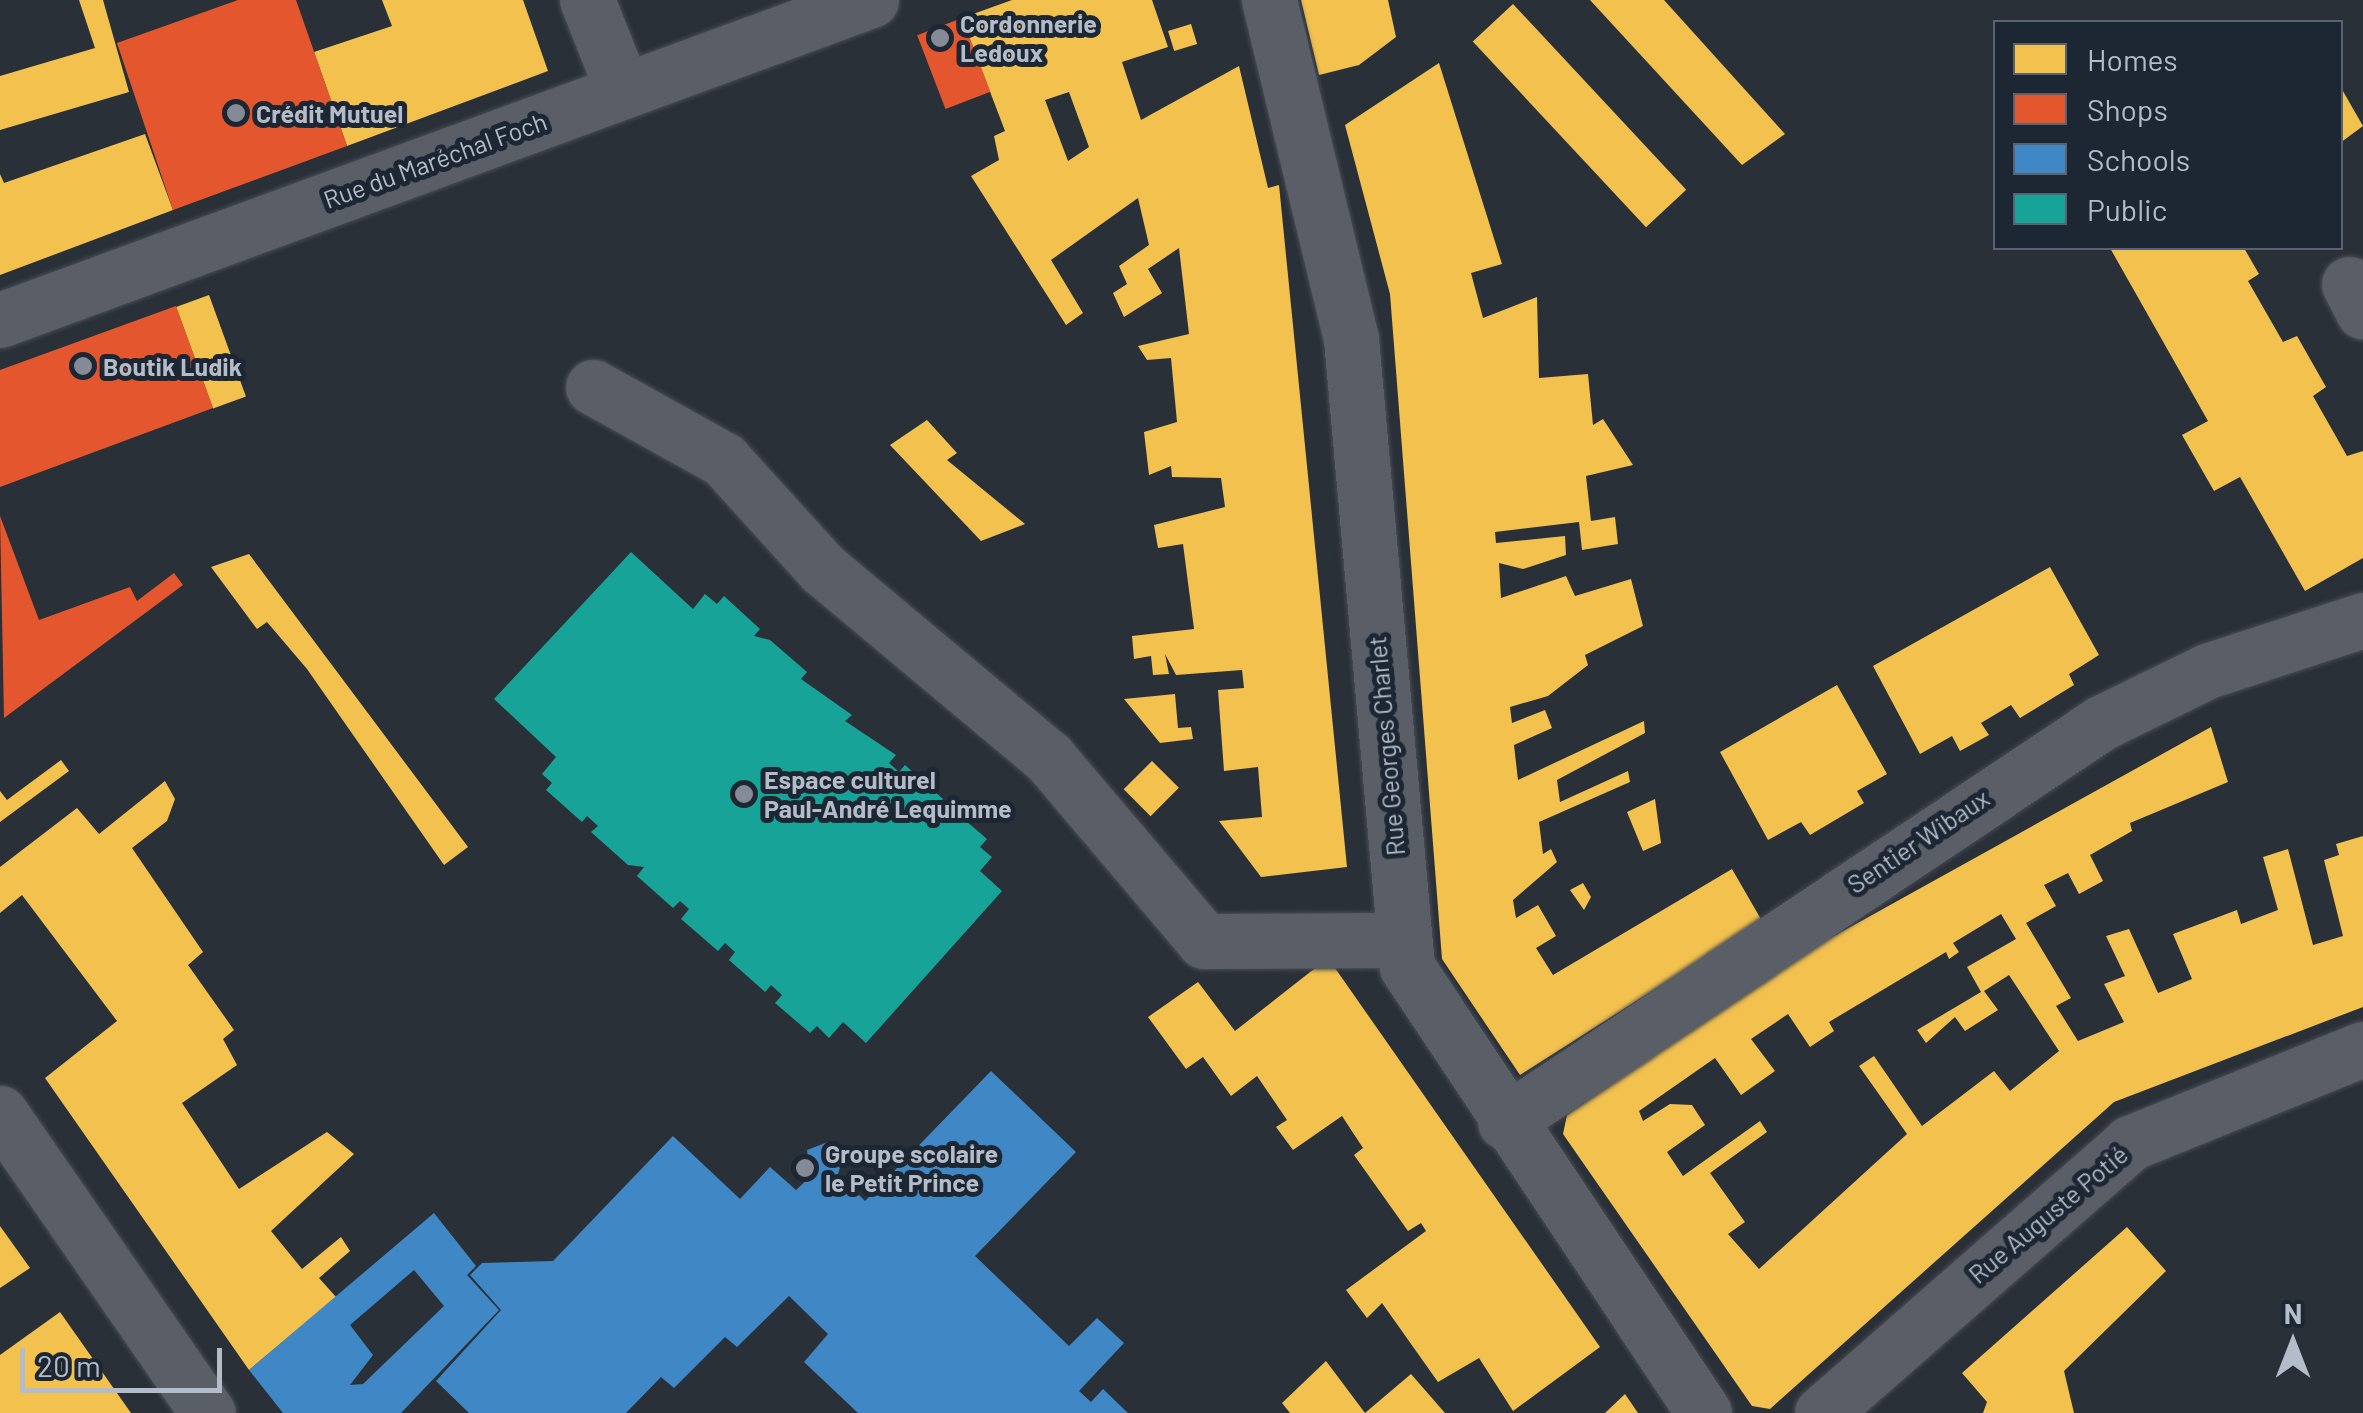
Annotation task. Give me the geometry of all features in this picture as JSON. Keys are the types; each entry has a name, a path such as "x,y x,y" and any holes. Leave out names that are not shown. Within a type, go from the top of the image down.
{"street":[{"path":"587,0 624,91"},
{"name":"Rue du Maréchal Foch","path":"0,320 871,0"},
{"name":"Rue Georges Charlet","path":"1269,0 1351,339 1402,940 1418,990 1704,1413"},
{"path":"594,387 724,460 822,569 1048,757 1204,941 1402,940"},
{"name":"Sentier Wibaux","path":"1505,1122 2101,722 2207,671 2363,620"},
{"name":"Rue Auguste Potié","path":"1822,1413 2130,1143 2363,1048"},
{"path":"0,1113 208,1413"}],"building: Homes":[{"path":"79,0 103,0 129,92 0,130 0,76 95,48"},
{"path":"382,0 523,0 548,71 347,146 314,52 392,26"},
{"path":"1012,0 1152,0 1168,47 1122,62 1141,120 1239,66 1268,188 1279,185 1347,867 1261,877 1219,821 1262,817 1258,767 1224,771 1218,690 1244,688 1242,670 1176,675 1165,654 1169,674 1153,675 1151,656 1134,659 1132,636 1194,629 1183,544 1158,548 1154,525 1225,507 1221,478 1172,477 1171,466 1149,475 1144,432 1177,422 1171,358 1147,360 1138,346 1189,334 1179,248 1148,269 1162,293 1124,317 1113,293 1127,284 1119,266 1149,245 1138,198 1051,260 1083,313 1066,325 971,176 999,160 994,136 1005,131 962,18","holes":["1069,92 1089,147 1068,161 1045,100"]},
{"path":"1301,0 1388,0 1396,37 1359,65 1319,75"},
{"path":"1590,0 1664,0 1785,134 1742,165"},
{"path":"1513,4 1686,190 1646,227 1473,42"},
{"path":"1191,24 1197,44 1174,51 1168,31"},
{"path":"1439,63 1502,264 1471,273 1483,318 1537,297 1539,378 1588,374 1593,425 1603,419 1633,465 1586,476 1591,521 1615,517 1618,544 1582,550 1579,522 1495,532 1496,543 1565,536 1566,555 1523,569 1499,563 1501,598 1566,576 1575,596 1631,579 1643,626 1585,655 1588,665 1548,696 1510,707 1512,723 1545,710 1552,728 1514,745 1518,780 1644,721 1645,733 1557,780 1560,802 1628,771 1630,782 1539,822 1543,854 1551,849 1557,862 1513,900 1516,918 1538,905 1556,936 1536,948 1553,975 1732,869 1762,921 1520,1075 1442,959 1390,294 1345,125"},
{"path":"2343,91 2363,126 2343,141"},
{"path":"145,134 173,210 0,275 0,174 4,183"},
{"path":"2111,250 2245,250 2259,274 2248,281 2283,342 2297,336 2326,387 2313,396 2347,456 2363,451 2363,558 2305,591 2240,477 2214,491 2182,435 2208,421"},
{"path":"209,295 246,396 213,408 176,307"},
{"path":"927,420 957,453 947,460 1025,524 981,541 890,445"},
{"path":"249,554 468,847 444,865 307,669 267,622 257,629 211,567"},
{"path":"2050,567 2099,655 2069,674 2074,685 2020,718 2011,705 1981,723 1989,735 1960,751 1952,736 1920,754 1873,666"},
{"path":"1837,685 1887,774 1857,791 1864,803 1810,835 1801,822 1768,840 1720,752"},
{"path":"1175,694 1178,728 1191,727 1193,739 1160,743 1124,699"},
{"path":"2211,727 2228,782 2130,823 2132,831 2090,855 2103,881 2079,894 2068,873 2044,885 2056,906 2026,923 2071,998 2056,1006 2078,1041 2124,1022 2104,984 2125,976 2106,936 2129,929 2158,993 2192,979 2173,934 2237,910 2241,924 2278,910 2263,857 2288,849 2313,945 2343,936 2324,860 2339,855 2336,844 2363,836 2363,1007 2114,1102 1770,1409 1752,1406 1563,1134 1567,1115 1789,961","holes":["2001,914 2016,939 1967,967 1981,992 1917,1030 1926,1043 1955,1017 1965,1031 1998,1010 1984,991 2009,975 2059,1051 2010,1091 1994,1071 1922,1126 1874,1056 1859,1066 1907,1134 1759,1269 1728,1234 1745,1222 1710,1173 1767,1132 1760,1121 1683,1176 1667,1152 1705,1125 1692,1105 1670,1104 1643,1121 1639,1111 1715,1058 1741,1095 1775,1071 1751,1039 1788,1014 1810,1047 1834,1031 1829,1022 1946,952 1949,959 1959,952 1953,943"]},
{"path":"61,760 69,771 0,822 0,791 7,800"},
{"path":"1152,761 1179,788 1151,816 1124,789"},
{"path":"165,781 175,799 167,821 132,848 203,952 188,965 234,1030 223,1039 237,1065 182,1103 239,1189 327,1132 354,1154 271,1231 302,1269 341,1237 350,1251 319,1278 336,1297 249,1370 45,1078 117,1021 22,895 0,913 0,867 77,808 99,834"},
{"path":"1655,799 1661,843 1643,851 1627,812"},
{"path":"1583,883 1591,897 1584,910 1570,890"},
{"path":"1328,958 1600,1347 1513,1411 1479,1358 1438,1382 1382,1303 1367,1318 1346,1290 1426,1231 1421,1223 1408,1231 1354,1155 1363,1148 1342,1116 1293,1150 1276,1127 1287,1120 1257,1076 1231,1096 1203,1057 1186,1069 1148,1017 1198,982 1235,1031"},
{"path":"0,1226 30,1268 0,1288"},
{"path":"2127,1227 2166,1271 2064,1371 2074,1413 1983,1413 1987,1402 1962,1373"},
{"path":"60,1312 131,1413 0,1413 0,1355"},
{"path":"1326,1361 1365,1413 1290,1413 1282,1403"},
{"path":"1411,1374 1445,1413 1365,1413"},
{"path":"1625,1394 1638,1413 1605,1413"}],"building: Shops":[{"name":"Crédit Mutuel","path":"238,0 296,0 347,146 173,210 117,43"},
{"path":"962,18 990,92 945,109 917,35"},
{"path":"176,306 213,408 0,487 0,370"},
{"path":"0,516 39,620 130,587 137,601 174,573 183,585 4,718"}],"building: Schools":[{"path":"991,1071 1076,1152 975,1256 1069,1346 1097,1318 1124,1343 1079,1391 1091,1402 1103,1389 1128,1413 858,1413 804,1362 828,1334 789,1296 737,1347 725,1337 674,1388 661,1377 626,1413 469,1413 436,1381 501,1310 470,1275 482,1263 553,1261 673,1136 740,1199 770,1167 796,1190 810,1177 807,1150 828,1142 843,1158 838,1174 865,1201"},
{"path":"434,1213 476,1266 467,1275 499,1310 401,1413 283,1413 249,1370","holes":["414,1270 444,1306 363,1384 350,1385 373,1355 350,1325"]}],"building: Public":[{"name":"Espace culturel Paul-André Lequimme","path":"631,552 693,609 705,594 717,604 724,596 760,629 754,636 770,640 807,672 801,679 852,715 845,721 896,755 889,763 899,772 905,765 943,799 936,807 945,816 951,808 987,839 980,847 992,857 980,871 1002,891 866,1043 843,1022 829,1038 817,1026 810,1033 775,1003 782,995 771,985 765,992 729,960 735,952 725,943 718,951 681,919 689,909 680,901 673,908 637,876 644,867 628,865 591,832 598,826 587,816 582,822 546,790 552,783 542,774 556,757 494,699"}],"place":[{"name":"Cordonnerie Ledoux","path":"940,38"},
{"name":"Crédit Mutuel","path":"236,113"},
{"name":"Boutik Ludik","path":"83,366"},
{"name":"Espace culturel Paul-André Lequimme","path":"744,794"},
{"name":"Groupe scolaire le Petit Prince","path":"805,1168"}]}
